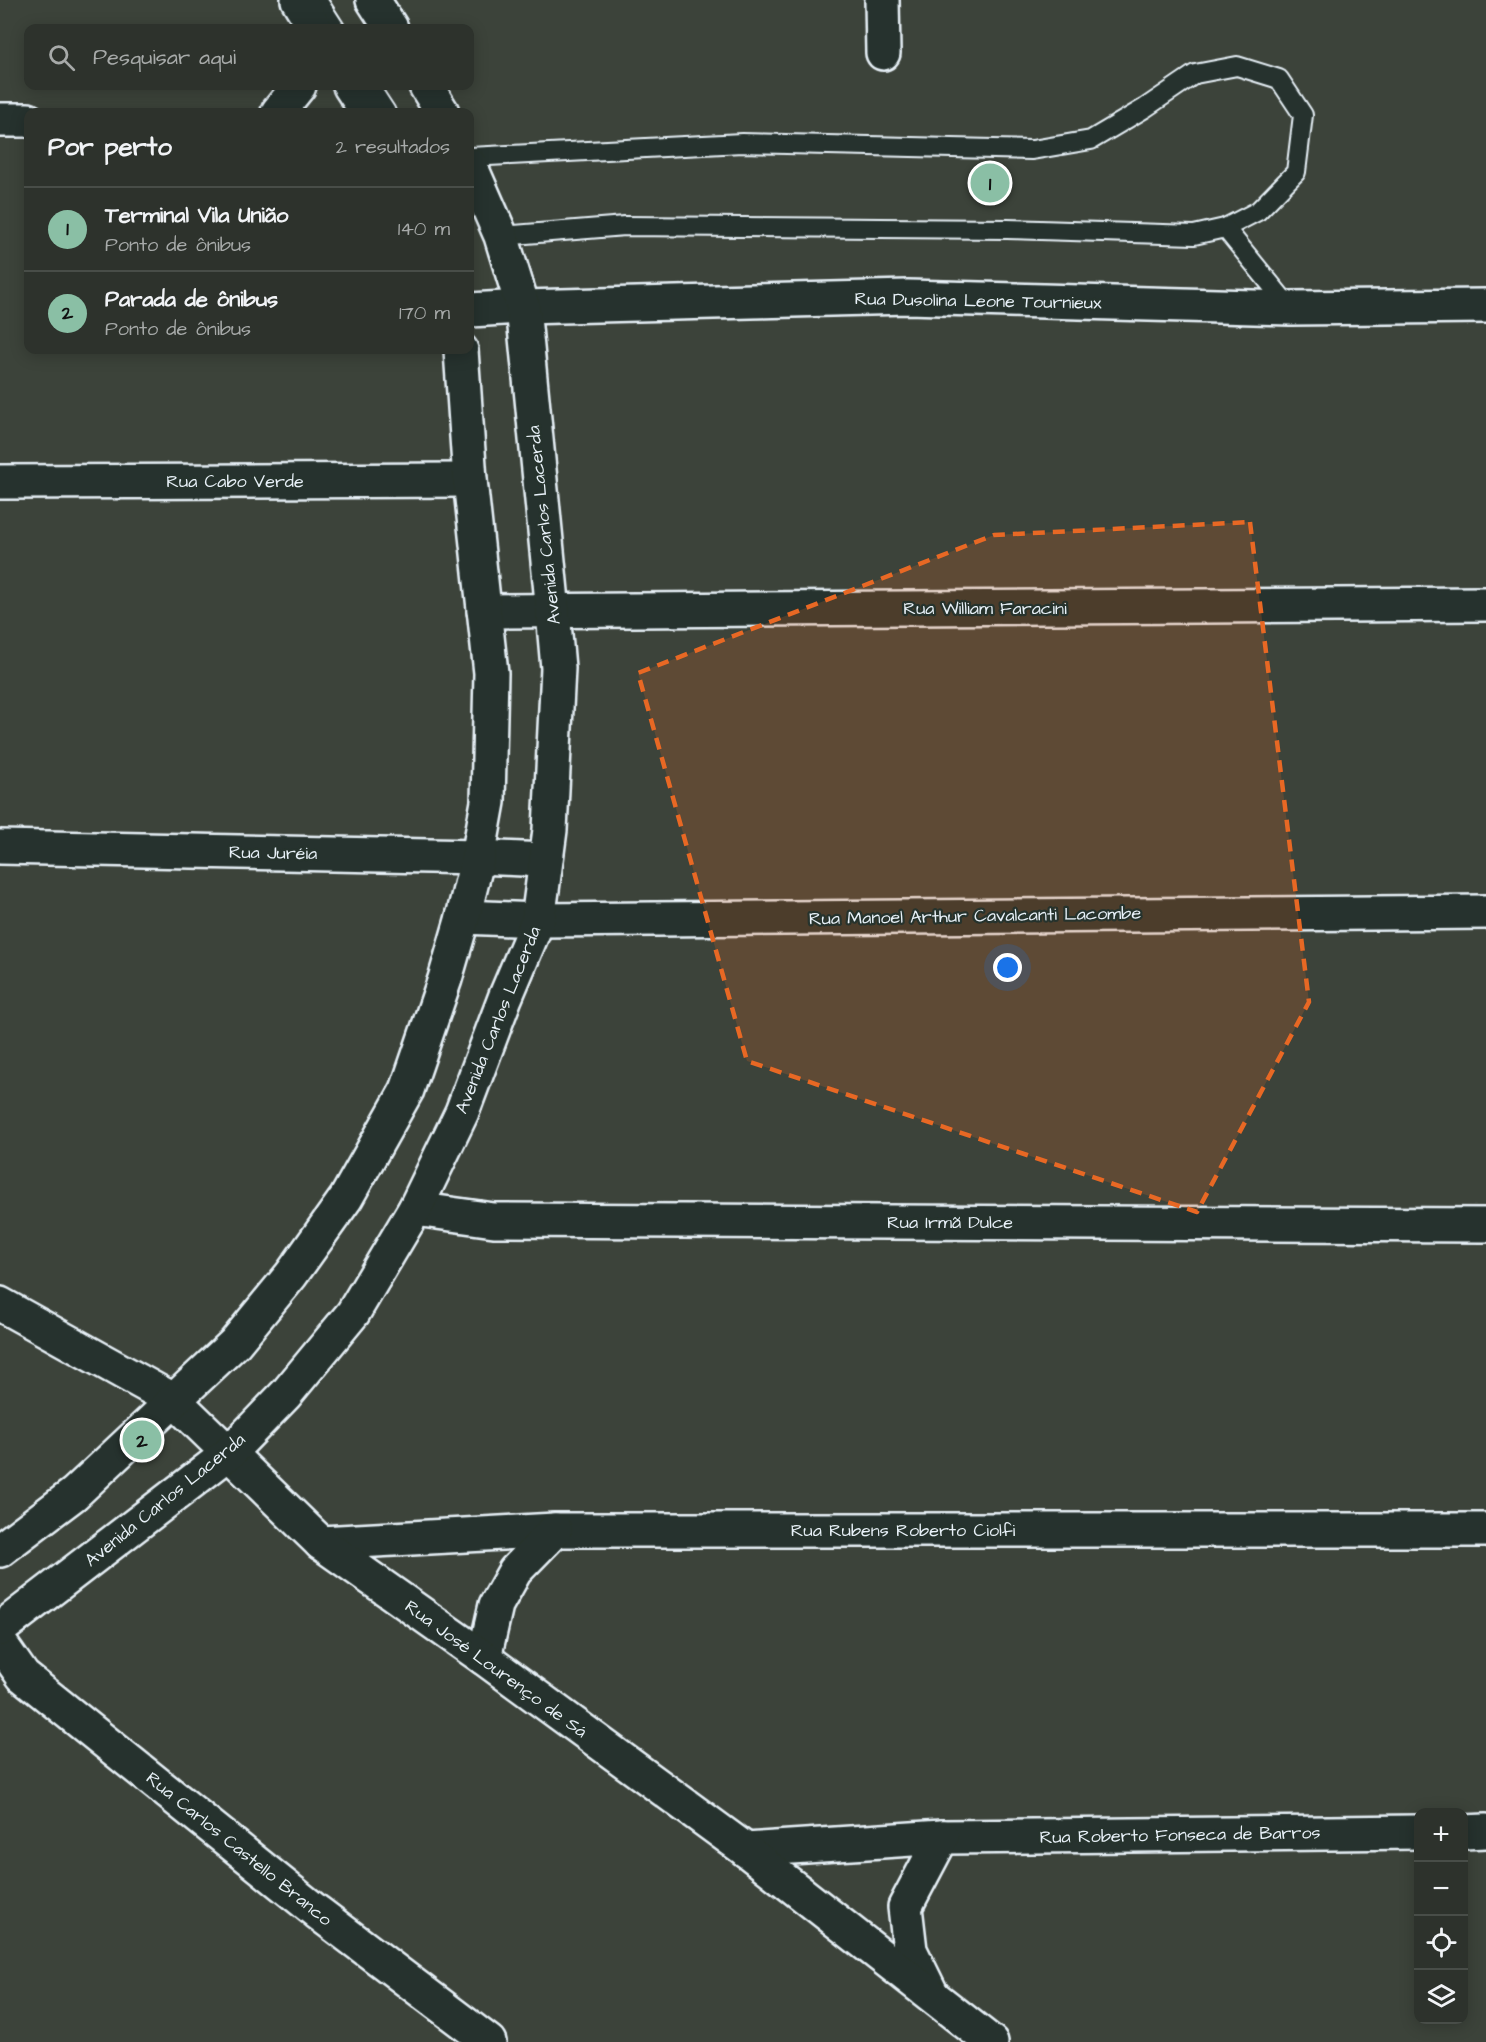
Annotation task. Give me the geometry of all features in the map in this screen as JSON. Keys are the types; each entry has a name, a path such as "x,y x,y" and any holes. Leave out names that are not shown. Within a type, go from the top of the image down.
{"street":[{"path":"298,0 313,24"},
{"path":"373,0 388,24"},
{"path":"882,0 884,53"},
{"path":"281,108 296,90"},
{"path":"353,90 364,108"},
{"path":"428,90 440,108"},
{"path":"0,120 24,120"},
{"name":"Avenida Carlos Lacerda","path":"0,1629 229,1453 286,1394 354,1313 416,1209 462,1112 505,998 538,920 550,830 558,668 523,307 501,236 474,174"},
{"name":"Rua Dusolina Leone Tournieux","path":"474,310 908,297 1290,308 1486,306"},
{"path":"0,1550 74,1494 235,1343 291,1275 346,1198 407,1090 445,979 463,917 478,857 488,802 491,673 470,480 461,354"},
{"name":"Rua Cabo Verde","path":"0,482 470,480"},
{"name":"Rua William Faracini","path":"484,611 1486,604"},
{"name":"Rua Juréia","path":"0,847 545,860"},
{"name":"Rua Manoel Arthur Cavalcanti Lacombe","path":"463,917 538,920 1486,912"},
{"name":"Rua Irmã Dulce","path":"416,1209 494,1220 1486,1225"},
{"name":"Rua José Lourenço de Sá","path":"0,1304 175,1401 321,1543 746,1850 991,2042"},
{"path":"484,1659 496,1605 510,1579 555,1530"},
{"name":"Rua Rubens Roberto Ciolfi","path":"321,1543 555,1530 1486,1530"},
{"name":"Rua Carlos Castello Branco","path":"0,1643 23,1676 317,1912 489,2042"},
{"name":"Rua Roberto Fonseca de Barros","path":"746,1850 942,1837 1414,1832"},
{"path":"1468,1832 1486,1832"},
{"path":"932,1995 910,1950 905,1907 942,1837"}],"lane":[{"path":"317,0 332,24"},
{"path":"474,157 742,143 1032,150 1091,140 1145,108 1195,74 1236,66 1279,79 1303,115 1296,172 1258,211 1225,228 1194,235 1007,229 626,226 501,236"},
{"path":"372,90 383,108"},
{"path":"1225,228 1290,308"}],"highlighted area":[{"path":"1250,522 1309,1002 1197,1212 747,1061 638,673 994,535"}],"place":[{"name":"Terminal Vila União","path":"990,183"},
{"name":"Parada de ônibus","path":"142,1440"}]}
